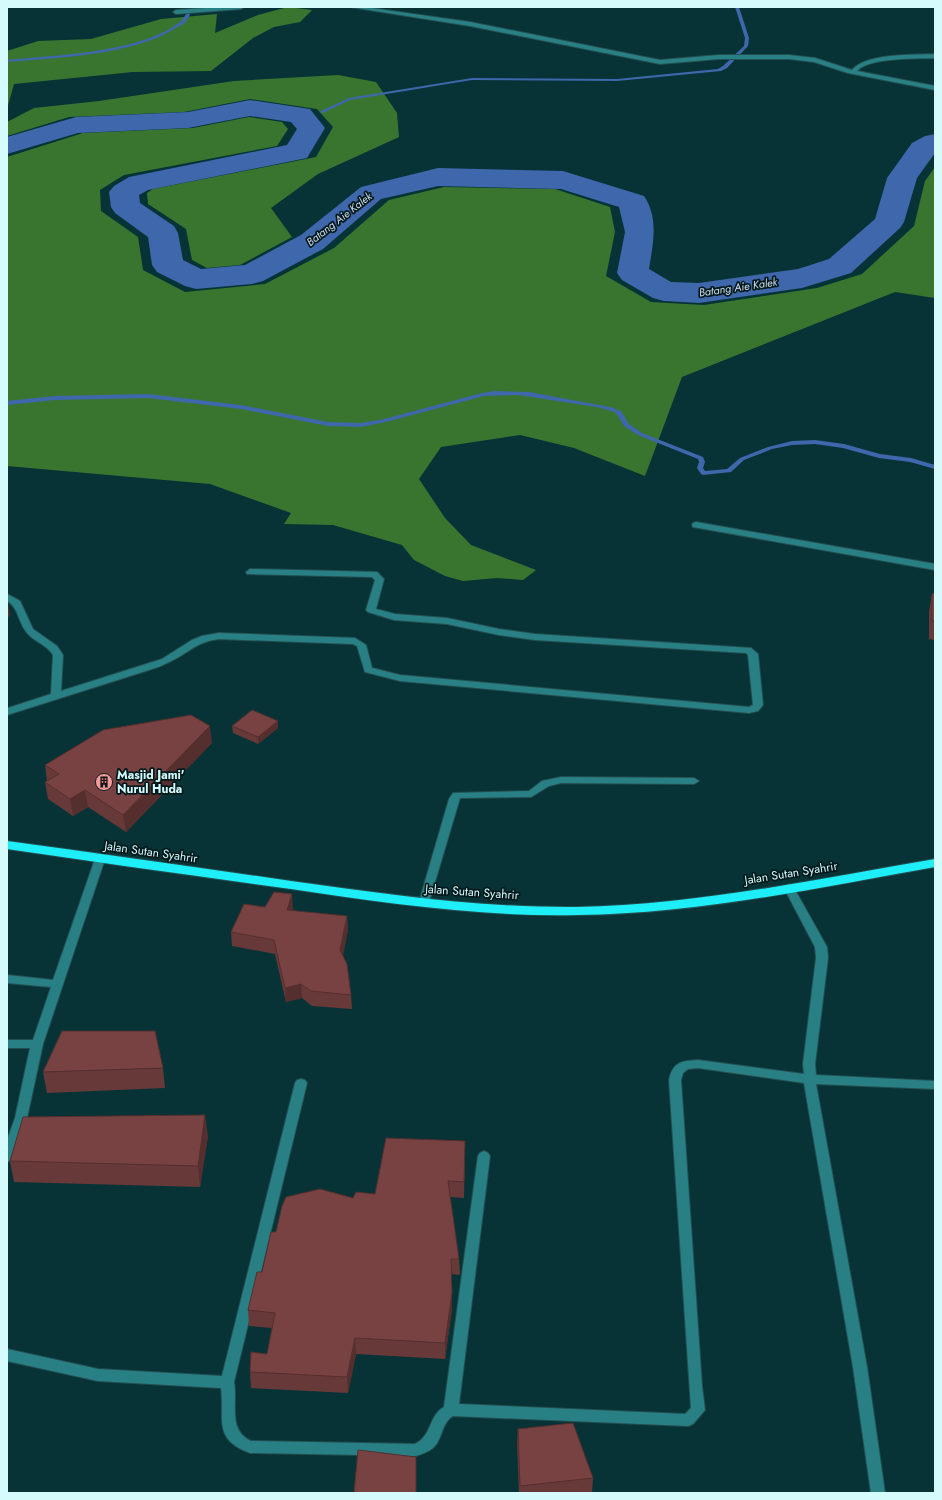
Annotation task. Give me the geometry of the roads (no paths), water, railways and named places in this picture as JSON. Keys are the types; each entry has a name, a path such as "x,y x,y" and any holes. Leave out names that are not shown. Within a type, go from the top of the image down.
{"highway":[{"name":"Jalan Sutan Syahrir","path":"7,845 100,859 424,902 520,910 612,911 653,908 789,888 935,863"}],"street":[{"path":"176,12 241,7"},
{"path":"353,7 470,24 660,62 719,57 782,56 809,59 853,72 906,81 935,88"},
{"path":"853,72 856,67 864,63 910,57 935,56"},
{"path":"696,525 935,567"},
{"path":"7,712 165,661 195,642 205,638 219,636 355,641 360,645 368,670 400,678 749,710 755,709 758,705 753,654 748,650 535,637 447,621 394,617 371,610 380,579 374,574 250,572"},
{"path":"7,597 17,603 29,630 54,648 58,655 56,696"},
{"path":"424,902 454,799 457,795 531,794 546,783 561,780 694,781"},
{"path":"7,1156 21,1118 37,1044 100,859"},
{"path":"789,888 821,946 822,958 809,1064 809,1079 860,1367 878,1493"},
{"path":"7,978 57,984"},
{"path":"7,1044 37,1044"},
{"path":"301,1083 227,1382 230,1390 228,1424 236,1439 250,1447 416,1450 426,1447 434,1437 442,1415 451,1410 688,1420 698,1410 695,1386 675,1080 677,1071 685,1065 698,1064 809,1079 935,1085"},
{"path":"451,1410 484,1156"},
{"path":"7,1355 98,1375 227,1382"}],"waterway":[{"path":"7,61 80,54 139,43 164,34 183,22 192,7"},
{"path":"321,112 349,99 472,79 617,80 719,70 725,67 746,46 747,38 737,7"},
{"name":"Batang Aie Kalek","path":"7,146 76,125 188,120 250,108 300,115 311,128 297,152 139,183 124,192 126,207 163,233 168,265 196,279 252,274 312,242 371,193 438,177 563,180 633,202 640,232 633,273 664,291 699,293 802,278 840,266 889,222 902,178 922,149 935,142"},
{"path":"7,403 55,398 148,396 241,407 328,424 361,425 384,421 484,394 507,392 541,396 608,408 619,412 626,425 640,434 701,458 702,462 700,468 703,473 729,471 742,459 770,448 792,443 815,442 844,446 879,456 911,460 935,467"}],"place":[{"name":"Masjid Jami' Nurul Huda","path":"104,782"}]}
